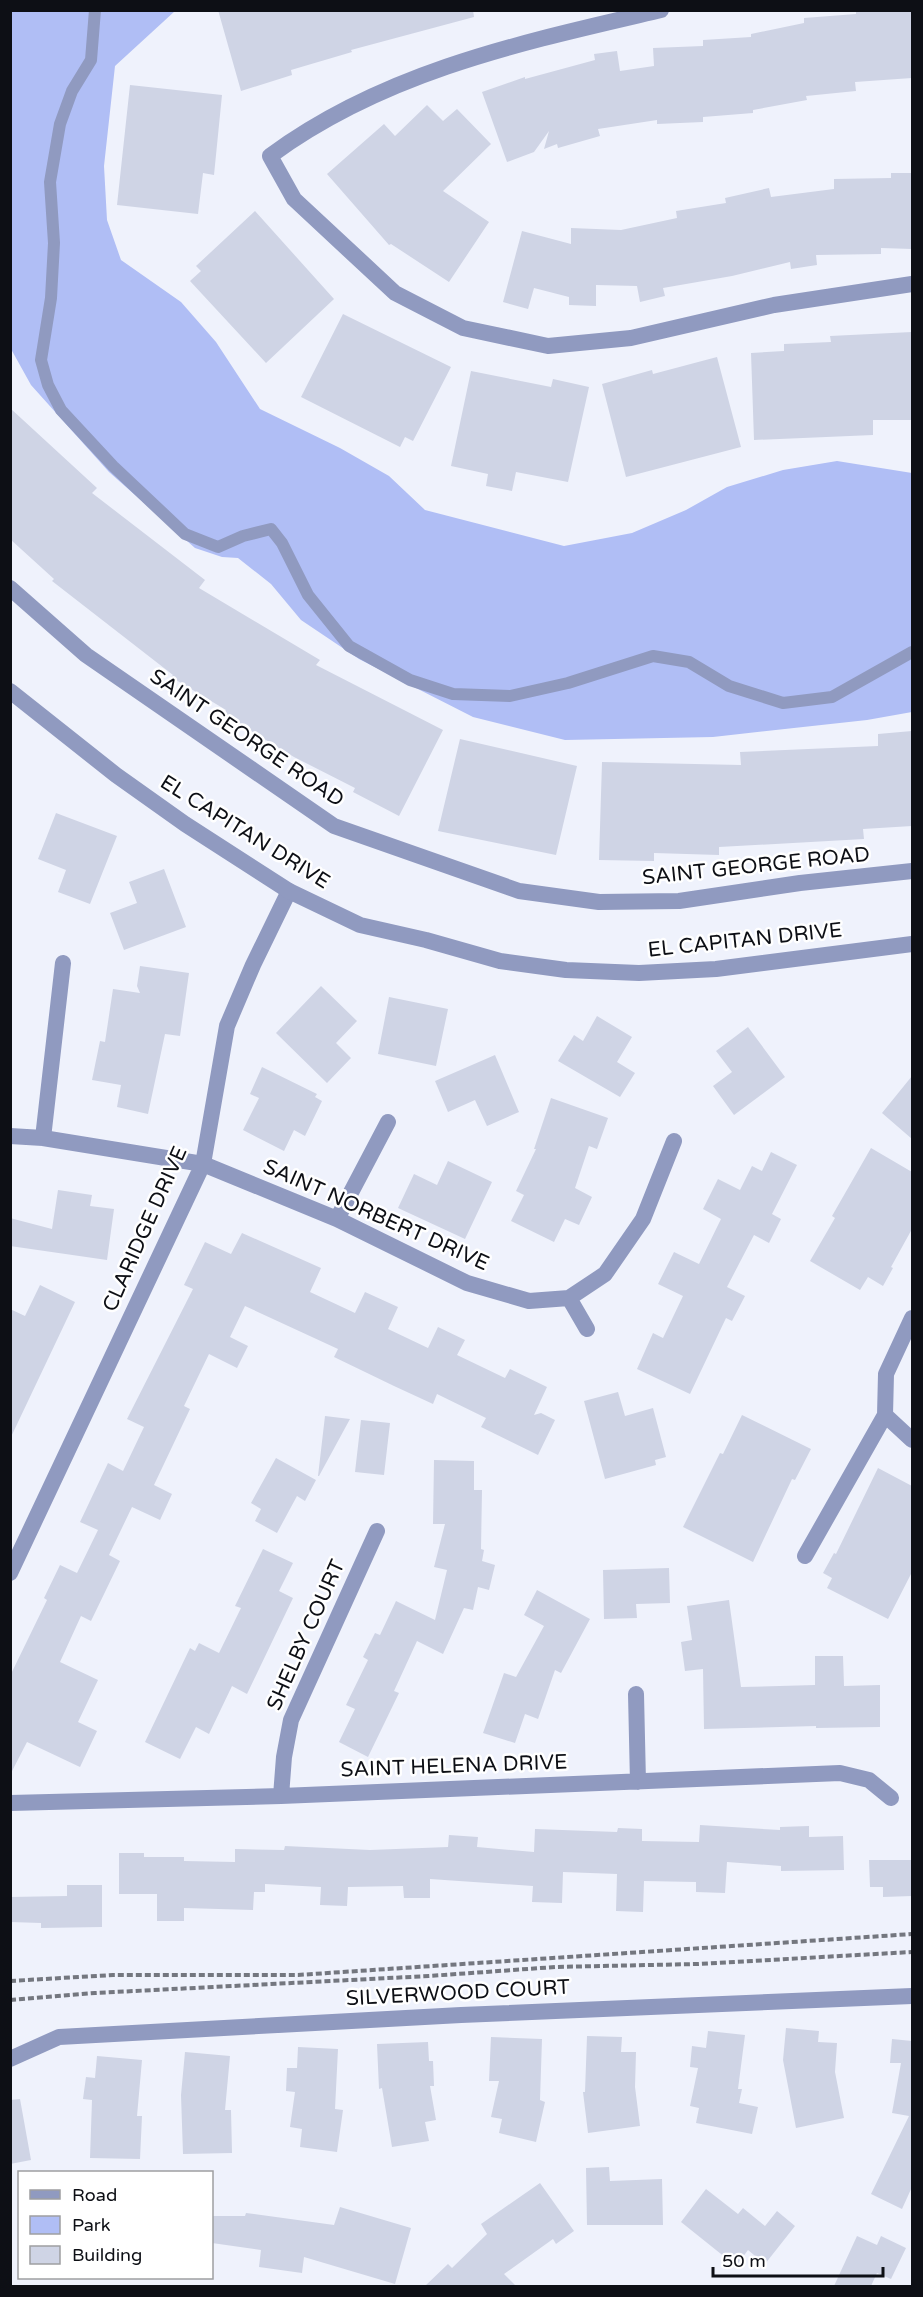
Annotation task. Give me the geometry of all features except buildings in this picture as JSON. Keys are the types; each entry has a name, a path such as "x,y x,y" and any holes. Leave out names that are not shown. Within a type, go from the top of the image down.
{"street":[{"path":"661,10 473,57 392,86 301,133 270,156 294,199 395,293 464,328 548,346 631,338 774,305 912,284"},
{"name":"SAINT GEORGE ROAD","path":"10,588 86,655 334,826 519,891 599,902 679,901 912,871"},
{"name":"EL CAPITAN DRIVE","path":"10,691 116,775 185,824 289,891 360,925 426,940 500,961 566,970 639,973 716,969 912,944"},
{"name":"CLARIDGE DRIVE","path":"10,1574 203,1164 227,1026 253,965 289,891"},
{"path":"43,1138 63,963"},
{"path":"337,1219 388,1122"},
{"name":"SAINT NORBERT DRIVE","path":"10,1136 43,1138 203,1164 337,1219 467,1283 529,1301 569,1298"},
{"path":"587,1329 569,1298 604,1274 643,1219 674,1141"},
{"path":"805,1556 885,1415 886,1374 912,1318"},
{"path":"885,1415 912,1440"},
{"name":"SHELBY COURT","path":"281,1796 284,1757 291,1720 377,1531"},
{"path":"636,1694 638,1782"},
{"name":"SAINT HELENA DRIVE","path":"10,1803 281,1796 840,1773 869,1780 891,1798"},
{"name":"SILVERWOOD COURT","path":"10,2059 59,2037 461,2015 912,1996"}],"lane":[{"path":"95,10 91,60 72,91 60,124 50,182 54,243 52,287 41,360 48,385 61,410 113,466 184,534 218,547 243,536 271,529 282,543 308,595 349,646 410,680 453,694 510,696 568,683 653,656 689,662 729,686 783,703 832,697 912,652"}],"path":[{"path":"10,1981 113,1975 298,1975 912,1934"},
{"path":"10,2000 95,1993 429,1976 555,1967 697,1964 912,1952"}],"green space":[{"path":"10,11 175,11 115,66 104,166 107,220 121,260 181,302 216,342 260,409 340,448 389,476 425,510 564,546 632,533 686,510 727,487 783,470 837,461 912,473 912,712 867,720 713,737 565,740 473,717 359,659 301,620 271,584 238,558 222,557 195,548 109,472 31,385 11,349"}]}
